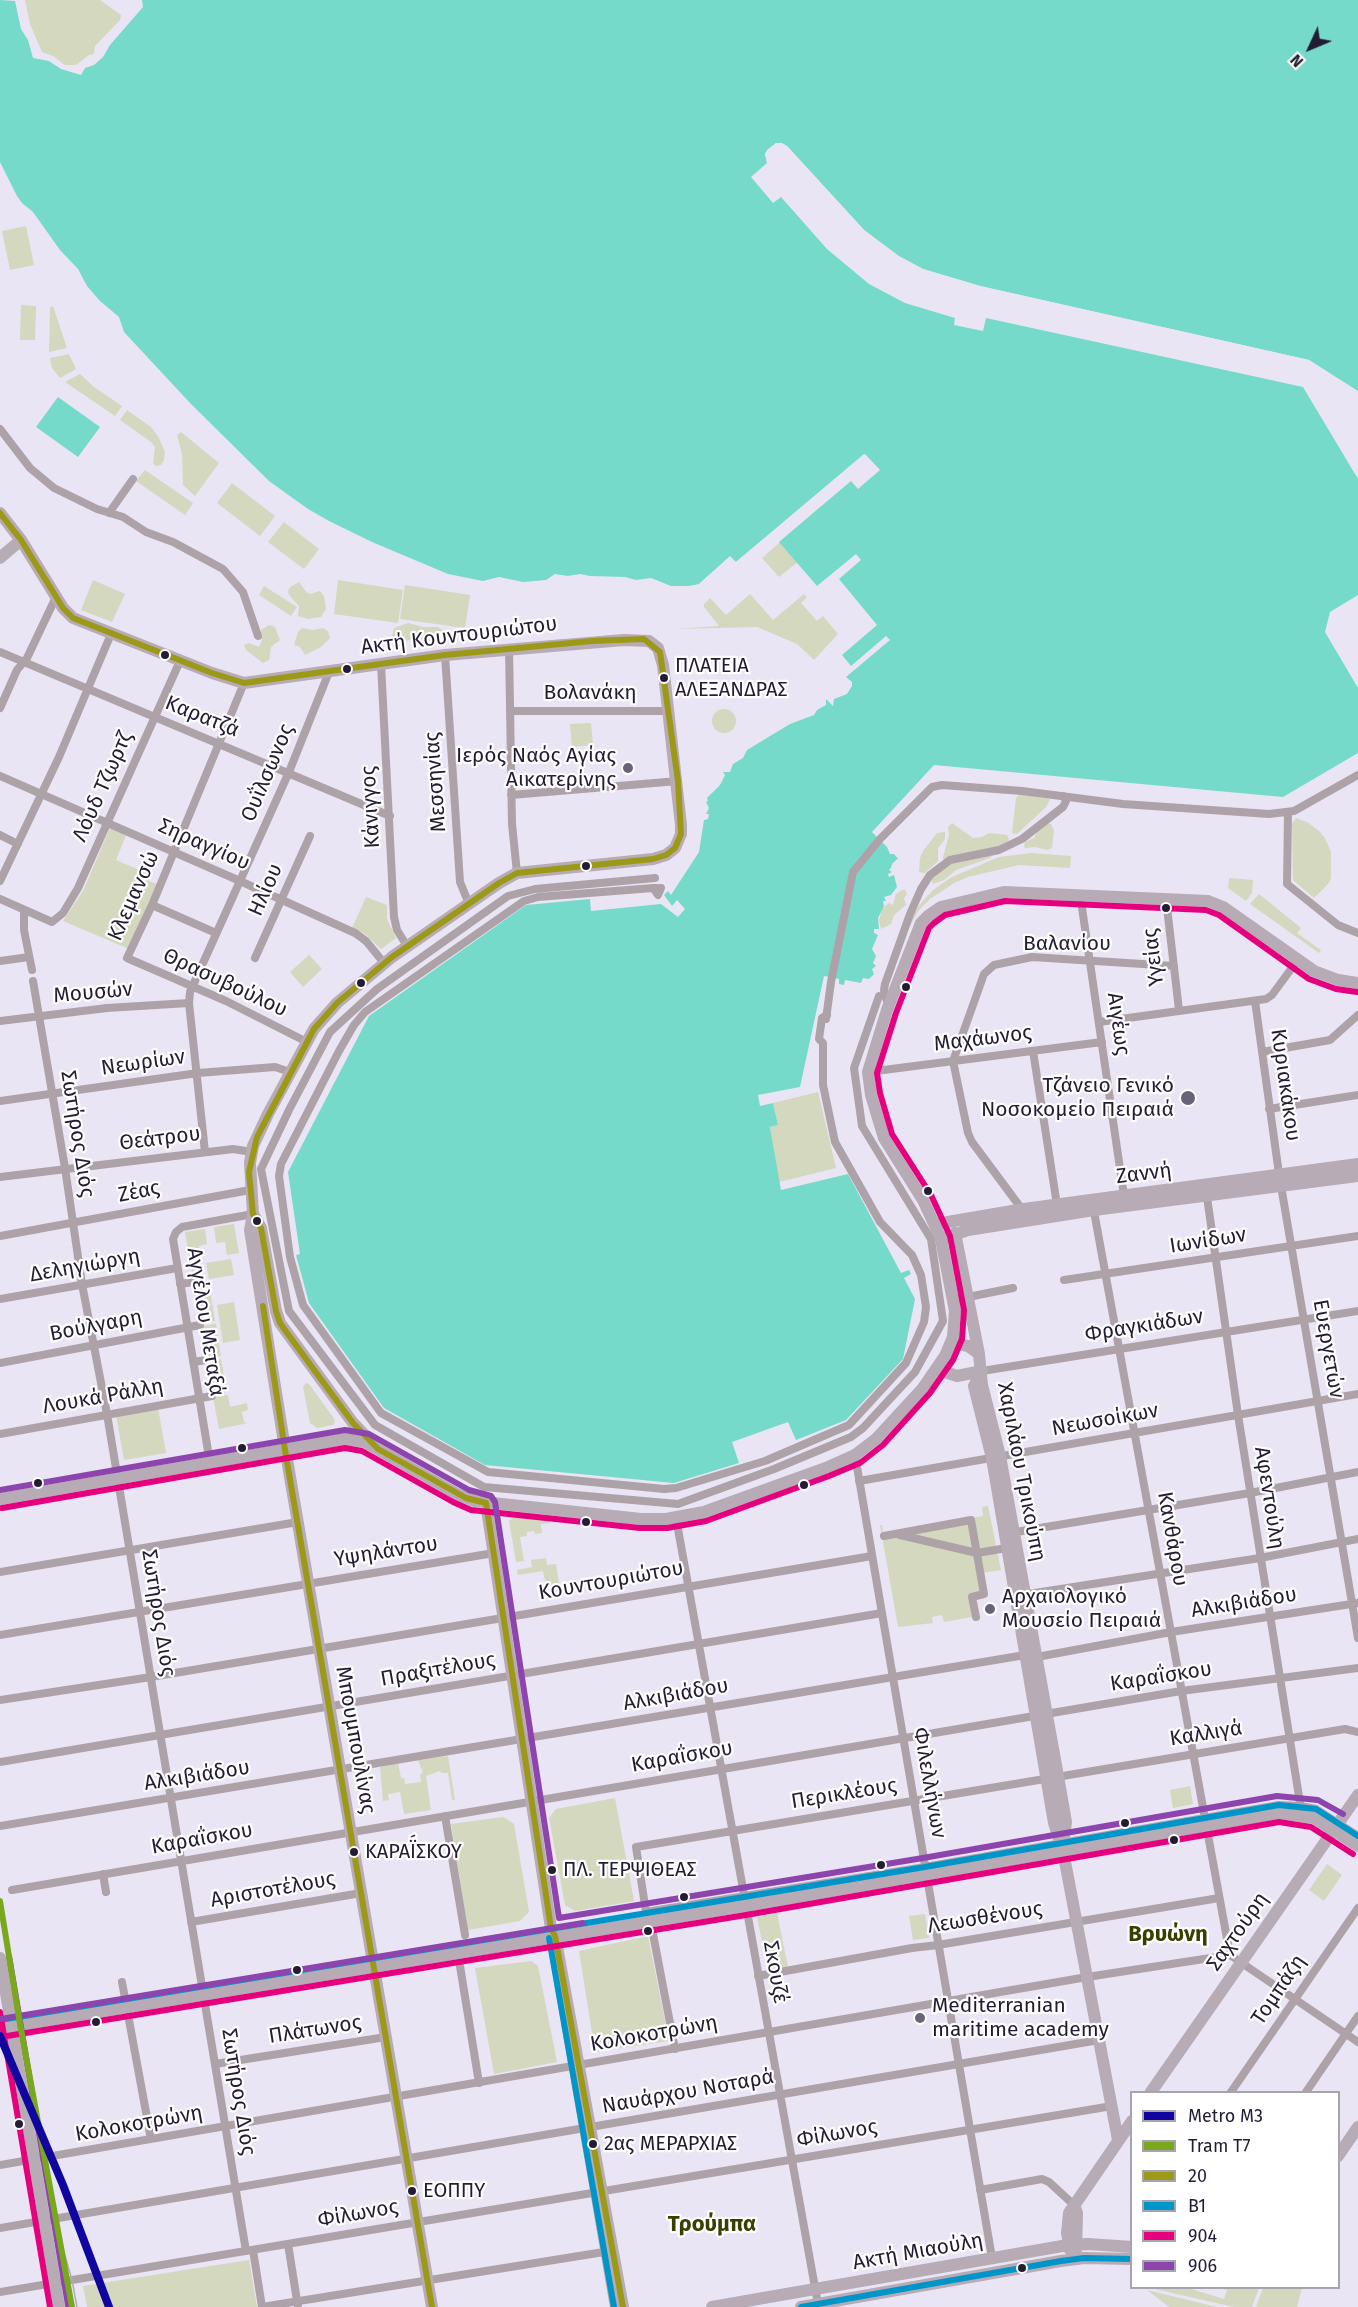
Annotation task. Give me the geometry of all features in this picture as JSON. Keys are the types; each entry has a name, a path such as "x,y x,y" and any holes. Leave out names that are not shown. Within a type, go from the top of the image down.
{"main road":[{"name":"Ακτή Κουντουριώτου","path":"0,513 21,540 63,609 73,618 180,661 244,683 445,655 639,639 649,641 660,652 669,711"},
{"path":"0,558 21,540"},
{"path":"378,1449 353,1423 280,1323 261,1228 253,1214 250,1190 249,1172 252,1152 260,1131 307,1042 332,1008 406,946 499,883 518,873 660,858 675,848 681,834 678,781 669,711"},
{"path":"0,1499 345,1439 357,1440 378,1449 466,1498 486,1503 641,1520 676,1518 704,1512 826,1468 855,1455 876,1439 908,1406 936,1369 951,1343 955,1320 941,1239 936,1224 918,1192 884,1138 868,1072 887,1010 921,923 941,908 1004,892 1208,901 1217,904 1297,961 1330,978 1358,983"},
{"name":"Ζαννή","path":"936,1224 1025,1215 1206,1191 1280,1180 1358,1164"},
{"name":"Ζαννή","path":"1280,1180 1358,1176"},
{"name":"Ζαννή","path":"941,1239 1057,1204 1093,1205 1124,1196 1206,1191"},
{"name":"Μπουμπουλίνας","path":"253,1214 250,1230 285,1450 432,2307"},
{"name":"Χαριλάου Τρικούπη","path":"955,1233 982,1371 974,1386 996,1457 1052,1777 1054,1823 1062,1846 1118,2140"},
{"path":"951,1343 968,1346 979,1354"},
{"name":"Φραγκιάδων","path":"936,1369 957,1376 982,1371"},
{"path":"486,1503 552,1934 609,2251 623,2307"},
{"name":"Χαριλάου Τρικούπη","path":"1010,1533 1007,1548 1021,1595"},
{"name":"Σαχτούρη","path":"1152,2091 1358,1795"},
{"path":"6,2027 374,1967 646,1916 745,1902 1205,1821 1301,1810 1314,1818 1336,1826 1358,1846"},
{"path":"0,1958 6,2027 34,2160 59,2307"},
{"path":"1074,2259 1067,2221 1074,2205 1130,2122"},
{"path":"1340,2153 1358,2127"},
{"path":"1340,2166 1358,2141"},
{"name":"Ακτή Μιαούλη","path":"712,2307 1072,2244 1130,2247"},
{"name":"Ακτή Μιαούλη","path":"801,2307 1074,2259 1130,2259"}],"street":[{"path":"0,429 30,468 45,482 82,504 123,517 146,532 173,542 223,569 243,592 258,636"},
{"path":"109,513 133,479"},
{"path":"0,708 56,597"},
{"path":"0,881 111,634"},
{"path":"509,648 511,795 513,839 518,873"},
{"name":"Καρατζά","path":"0,652 390,816"},
{"name":"Μεσσηνίας","path":"445,655 460,882 469,904"},
{"name":"Λόυδ Τζωρτζ","path":"24,910 52,922 60,917 70,903 180,661"},
{"name":"Κάνιγγος","path":"381,664 394,917 397,930 406,946"},
{"name":"Ουΐλσωνος","path":"205,1152 189,1003 192,986 289,772 329,672"},
{"name":"Κλεμανσώ","path":"127,958 152,905 244,683"},
{"name":"Βολανάκη","path":"511,711 669,711"},
{"path":"653,888 538,897 524,901 365,1012 354,1025 339,1051 280,1164 280,1185 290,1257 303,1305 381,1413 488,1472 664,1489 676,1488 765,1461 849,1425 906,1363 924,1322 926,1307 921,1275 912,1255 880,1222 835,1142 823,1085 823,1043 831,982 851,877 857,865 882,837 936,785 1022,790 1112,803 1202,810 1288,813 1358,775"},
{"name":"Σηραγγίου","path":"0,776 282,899 362,938 384,963"},
{"path":"511,795 678,781"},
{"path":"887,1010 885,984 902,935 925,882 942,864 959,856 989,852 1009,846 1063,807 1066,801 1063,796"},
{"path":"1288,813 1287,884 1338,925 1358,933"},
{"path":"0,835 18,843"},
{"name":"Ηλίου","path":"255,958 310,837"},
{"path":"655,878 535,888 508,896 378,989 330,1032 288,1110 261,1169 289,1311 375,1425 484,1487 678,1504 774,1469 856,1434 915,1372 943,1321 932,1239 862,1126 854,1068 879,996"},
{"name":"Αιγέως","path":"1080,894 1124,1196"},
{"path":"0,899 24,910 24,930 32,970"},
{"name":"Υγείας","path":"1166,899 1179,1010"},
{"path":"152,905 216,933"},
{"path":"0,961 29,957"},
{"name":"Βαλανίου","path":"953,1061 983,976 989,968 1032,957 1174,966"},
{"name":"Θρασυβούλου","path":"127,958 192,986 307,1042"},
{"path":"1100,1022 1255,1001 1272,995 1297,961"},
{"name":"Σωτήρος Διός","path":"33,981 74,1222 82,1284 118,1478 236,2187 262,2307"},
{"name":"Κυριακάκου","path":"1255,1001 1280,1180"},
{"name":"Μουσών","path":"0,1021 189,1003"},
{"path":"1262,1052 1330,1040 1358,1015"},
{"name":"Μαχάωνος","path":"868,1072 1102,1042"},
{"path":"1034,1051 1057,1204"},
{"path":"953,1061 968,1133 972,1142 1025,1215"},
{"name":"Νεωρίων","path":"0,1101 198,1073 275,1066 290,1072"},
{"path":"1269,1109 1358,1095"},
{"name":"Θεάτρου","path":"0,1177 233,1149 252,1152"},
{"name":"Ευεργετών","path":"1280,1180 1355,1604 1358,1638"},
{"name":"Ζέας","path":"0,1236 250,1190"},
{"name":"Αφεντούλη","path":"1206,1191 1238,1415 1301,1810"},
{"name":"Κανθάρου","path":"1093,1205 1230,1955"},
{"name":"Αγγέλου Μεταξά","path":"210,1463 173,1243 176,1232 182,1227 208,1225 253,1214"},
{"name":"Ιωνίδων","path":"1064,1280 1358,1236"},
{"name":"Δεληγιώργη","path":"0,1299 177,1268"},
{"path":"180,1284 193,1282"},
{"path":"953,1300 1013,1288"},
{"name":"Φραγκιάδων","path":"982,1371 1358,1311"},
{"name":"Βούλγαρη","path":"0,1363 200,1325"},
{"path":"193,1362 206,1360"},
{"name":"Νεωσοίκων","path":"859,1481 1358,1394"},
{"name":"Λουκά Ράλλη","path":"0,1434 212,1396"},
{"name":"Φιλελλήνων","path":"855,1455 992,2258"},
{"path":"1010,1533 1250,1493 1358,1472"},
{"name":"Σκουζέ","path":"676,1518 818,2304"},
{"path":"884,1536 971,1520 984,1594 972,1597 976,1617"},
{"path":"0,1572 298,1521"},
{"path":"897,1534 977,1552 1007,1548"},
{"path":"1021,1595 1260,1558 1358,1539"},
{"name":"Υψηλάντου","path":"0,1635 494,1554"},
{"name":"Κουντουριώτου","path":"0,1700 151,1677 872,1556"},
{"name":"Αλκιβιάδου","path":"0,1826 893,1677 1355,1604"},
{"name":"Πραξιτέλους","path":"0,1762 882,1613"},
{"name":"Καραΐσκου","path":"12,1890 1182,1691 1358,1668"},
{"name":"Καλλιγά","path":"1052,1777 1345,1729 1358,1732"},
{"name":"Περικλέους","path":"646,1916 636,1847 1052,1777"},
{"path":"445,1815 465,1935"},
{"path":"1336,1826 1358,1836"},
{"path":"103,1874 106,1892"},
{"name":"Αριστοτέλους","path":"191,1922 361,1893"},
{"name":"Λεωσθένους","path":"758,1976 912,1947 938,1945 1219,1898"},
{"name":"Τομπάζη","path":"1232,2091 1358,1908"},
{"path":"653,1934 675,2049"},
{"path":"1230,1955 1358,2042"},
{"name":"Κολοκοτρώνη","path":"0,2165 1087,1977 1230,1955"},
{"path":"460,1966 479,2083"},
{"path":"122,1982 150,2134"},
{"path":"1307,2091 1358,2016"},
{"name":"Πλάτωνος","path":"215,2064 386,2037"},
{"name":"Ναυάρχου Νοταρά","path":"0,2228 1099,2040"},
{"name":"Φίλωνος","path":"0,2292 1112,2106"},
{"path":"980,2190 1042,2179 1049,2182 1074,2205"},
{"path":"288,2244 298,2304"},
{"path":"262,2307 298,2304 427,2280 609,2251 614,2307"}],"shaded area":[{"path":"0,0 15,1 21,29 28,40 33,58 49,61 61,69 81,75 85,68 94,65 103,57 110,45 143,7 142,0 1358,0 1358,391 1309,360 980,286 923,269 899,256 864,230 782,143 776,143 765,154 767,163 751,177 773,203 781,197 827,249 869,284 905,303 955,318 954,325 983,331 986,318 1303,387 1358,479 1358,595 1330,612 1325,632 1358,688 1358,753 1283,797 934,765 872,832 887,847 890,854 894,854 899,860 897,859 892,864 889,870 892,872 888,874 889,877 894,875 897,887 891,895 884,897 886,901 883,901 884,906 878,918 879,929 874,929 874,933 878,935 872,949 876,956 873,963 876,966 872,969 874,974 869,979 863,978 861,983 845,980 844,985 839,984 839,979 824,976 800,1087 758,1095 760,1106 773,1103 778,1125 770,1127 781,1190 848,1174 901,1273 909,1270 911,1274 904,1278 915,1299 903,1359 846,1420 796,1440 788,1422 732,1442 739,1463 674,1483 485,1465 384,1408 309,1303 296,1255 300,1254 288,1172 369,1016 526,905 590,899 591,911 661,904 678,917 685,909 677,900 672,906 664,895 668,891 671,895 699,852 704,820 708,819 709,814 706,814 709,808 707,798 720,785 725,775 723,772 730,772 733,764 743,758 747,750 790,724 814,715 817,710 826,705 826,699 833,706 834,699 847,694 852,686 852,682 846,677 890,640 886,636 851,666 842,655 877,625 839,579 861,560 856,554 817,586 779,542 851,481 858,489 880,470 865,454 736,562 730,557 699,584 689,586 671,586 651,578 636,580 625,577 580,574 568,576 555,574 546,580 523,582 499,577 483,581 448,574 329,521 269,481 191,404 124,332 119,317 87,286 78,269 60,250 33,212 17,196 0,162"},
{"path":"25,0 100,0 121,15 120,20 95,46 94,54 76,65 65,65 53,56 42,52 30,24"},
{"path":"26,226 34,265 10,270 2,231"},
{"path":"21,305 36,306 35,340 20,340"},
{"path":"53,306 67,348 49,352 50,308"},
{"path":"69,354 76,369 60,378 52,368 50,358"},
{"path":"80,374 94,387 122,406 115,416 65,382"},
{"path":"58,397 100,427 78,457 36,427"},
{"path":"127,410 151,427 158,436 165,452 161,465 156,466 153,463 155,447 151,442 120,420"},
{"path":"181,432 219,463 195,496 183,485 182,454 177,435"},
{"path":"145,470 193,503 185,515 136,481"},
{"path":"232,483 275,516 260,536 217,503"},
{"path":"821,506 858,549 799,561 779,577 762,558"},
{"path":"284,522 319,549 304,569 268,542"},
{"path":"93,580 125,594 112,622 81,610"},
{"path":"338,580 403,590 398,623 334,614"},
{"path":"299,582 306,592 310,594 320,591 324,596 326,609 321,617 308,619 298,616 299,606 288,591 290,587"},
{"path":"405,585 470,595 465,628 400,619"},
{"path":"264,586 297,607 291,616 259,595"},
{"path":"750,594 773,620 804,594 807,597 801,603 817,621 823,616 838,634 814,660 797,644 757,627 676,629 719,626 704,604 710,598 726,615"},
{"path":"408,623 423,627 438,627 444,631 436,636 429,635 422,642 414,638 403,642 391,640 394,628"},
{"path":"269,625 275,627 280,640 271,647 269,660 263,663 246,650 244,645 249,643 259,647 262,640 261,630"},
{"path":"302,628 313,630 323,628 328,631 330,638 321,647 305,655 300,647 294,645 298,632"},
{"path":"724,709 732,713 736,721 732,729 724,733 716,729 712,721 716,713"},
{"path":"591,723 593,745 572,747 570,724"},
{"path":"1020,794 1050,799 1046,807 1017,834 1012,833 1016,798"},
{"path":"1296,818 1307,822 1319,831 1331,852 1331,878 1314,898 1293,880 1292,824"},
{"path":"952,823 973,838 989,833 1007,835 1009,840 990,858 956,870 944,880 933,884 931,878 943,865 949,835 948,827"},
{"path":"1047,823 1051,824 1054,830 1052,848 1047,850 1035,847 1025,848 1025,842 1034,838 1040,827"},
{"path":"110,828 126,835 116,860 146,873 144,879 157,884 129,949 63,921 83,891"},
{"path":"945,832 945,839 938,848 938,861 925,873 919,872 923,851 937,833"},
{"path":"1031,853 1071,856 1070,868 1019,865 968,877 954,883 930,899 919,910 909,928 913,914 922,902 933,890 952,877 999,857"},
{"path":"1229,878 1253,880 1252,893 1246,901 1228,888"},
{"path":"905,890 907,894 904,898 906,905 894,915 891,924 881,929 879,920 882,909 889,903 893,905 896,894"},
{"path":"1259,894 1301,928 1297,933 1321,950 1319,953 1250,904"},
{"path":"366,897 387,905 387,919 396,938 381,949 365,934 352,928"},
{"path":"309,955 322,969 303,987 290,972"},
{"path":"818,1092 836,1168 779,1182 770,1127 778,1125 773,1103"},
{"path":"234,1224 239,1253 227,1255 225,1242 216,1243 214,1227"},
{"path":"205,1229 207,1244 199,1246 203,1276 193,1278 185,1232"},
{"path":"231,1259 234,1275 209,1279 206,1263"},
{"path":"209,1285 215,1321 201,1323 194,1287"},
{"path":"234,1302 240,1340 223,1343 217,1305"},
{"path":"216,1324 221,1356 207,1359 201,1326"},
{"path":"221,1359 227,1392 213,1394 207,1362"},
{"path":"306,1383 333,1417 335,1421 333,1425 317,1428 310,1423 303,1387"},
{"path":"228,1395 230,1407 247,1403 248,1410 242,1412 244,1422 248,1423 219,1429 213,1397"},
{"path":"158,1408 166,1453 124,1460 116,1415"},
{"path":"988,1506 1001,1570 982,1573 986,1596 974,1598 977,1616 944,1622 942,1615 932,1617 933,1623 898,1627 880,1525 882,1525 883,1534 983,1516 982,1507"},
{"path":"515,1515 549,1519 550,1523 541,1524 542,1533 527,1532 527,1536 520,1537 524,1561 516,1562 509,1521"},
{"path":"546,1558 547,1565 556,1564 559,1584 546,1586 543,1571 518,1575 517,1570 532,1567 531,1560"},
{"path":"448,1756 455,1800 452,1800 448,1773 440,1771 426,1776 431,1810 404,1814 400,1792 388,1794 389,1800 383,1801 380,1767 398,1763 401,1778 404,1778 405,1784 421,1782 420,1774 423,1773 418,1760"},
{"path":"1190,1786 1193,1804 1173,1808 1170,1790"},
{"path":"615,1798 634,1901 575,1911 565,1905 549,1818 556,1809"},
{"path":"503,1817 514,1824 529,1912 520,1921 468,1930 451,1824"},
{"path":"1327,1864 1342,1875 1324,1901 1309,1890"},
{"path":"777,1913 788,1967 768,1971 757,1917"},
{"path":"925,1914 929,1938 913,1940 909,1916"},
{"path":"648,1936 669,2041 595,2052 579,1951"},
{"path":"531,1961 538,1966 557,2062 494,2074 475,1968"},
{"path":"249,2260 257,2307 87,2307 83,2286"},
{"path":"1154,2289 1191,2289 1224,2299 1227,2290 1223,2289 1259,2289 1252,2307 1234,2307"},
{"path":"1263,2289 1302,2289 1297,2307 1256,2307"},
{"path":"1147,2290 1217,2307 1169,2307"}],"pier":[{"path":"776,143 787,146 864,230 898,256 923,269 980,286 1309,360 1326,371 1323,373 1308,362 979,289 922,272 897,258 862,233 785,148 777,146 773,148 768,155 767,163 765,154"},
{"path":"864,454 874,465 872,466 863,457 735,565 730,561 701,586 699,584 730,556 736,562"}],"tram line":[{"name":"Τ7","path":"0,1901 72,2307"},
{"path":"63,2249 77,2307"}],"metro line":[{"name":"Μ3","path":"0,2036 63,2185 109,2307"}],"transit line":[{"name":"20","path":"0,513 21,540 63,608 73,618 212,673 244,683 445,655 592,641 644,639 660,652 678,781 681,834 675,848 666,855 653,859 517,873 392,957 337,1003 314,1029 257,1137 249,1172 253,1214 261,1228 276,1311 280,1323 290,1337 353,1423 378,1449 466,1498 486,1503 551,1928 555,1936 623,2307"},
{"name":"904","path":"2,1508 345,1448 362,1451 471,1510 640,1528 667,1528 706,1521 829,1476 860,1463 883,1445 930,1393 953,1360 962,1339 964,1310 950,1236 931,1195 892,1134 880,1093 877,1073 896,1013 929,928 934,923 945,915 1005,901 1206,910 1219,915 1309,979 1336,989 1357,992"},
{"name":"20","path":"263,1306 285,1450 432,2307"},
{"name":"906","path":"0,1490 345,1430 369,1434 469,1490 491,1496 495,1502 559,1918 923,1858 1277,1796 1318,1800 1343,1814"},
{"name":"Β1","path":"0,2020 925,1867 1279,1805 1316,1809 1358,1836"},
{"name":"904","path":"1,2037 746,1915 1279,1822 1311,1827 1353,1854"},
{"name":"906","path":"0,2019 583,1923"},
{"name":"Β1","path":"549,1938 614,2307"},
{"name":"906","path":"9,1956 68,2305"},
{"name":"904","path":"0,2012 50,2307"},
{"name":"Β1","path":"801,2307 1061,2261 1084,2258 1130,2259"}],"place":[{"name":"ΠΛΑΤΕΙΑ ΑΛΕΞΑΝΔΡΑΣ","path":"664,678"},
{"name":"Ιερός Ναός Αγίας Αικατερίνης","path":"628,768"},
{"name":"Τζάνειο Γενικό Νοσοκομείο Πειραιά","path":"1188,1098"},
{"name":"Αρχαιολογικό Μουσείο Πειραιά","path":"990,1609"},
{"name":"ΚΑΡΑΪ́ΣΚΟΥ","path":"354,1852"},
{"name":"ΠΛ. ΤΕΡΨΙΘΕΑΣ","path":"552,1870"},
{"name":"Mediterranian maritime academy","path":"920,2018"},
{"name":"2ας ΜΕΡΑΡΧΙΑΣ","path":"593,2144"},
{"name":"ΕΟΠΠΥ","path":"412,2191"}],"district":[{"name":"Βρυώνη","path":"1168,1935"},
{"name":"Τρούμπα","path":"712,2225"}]}
